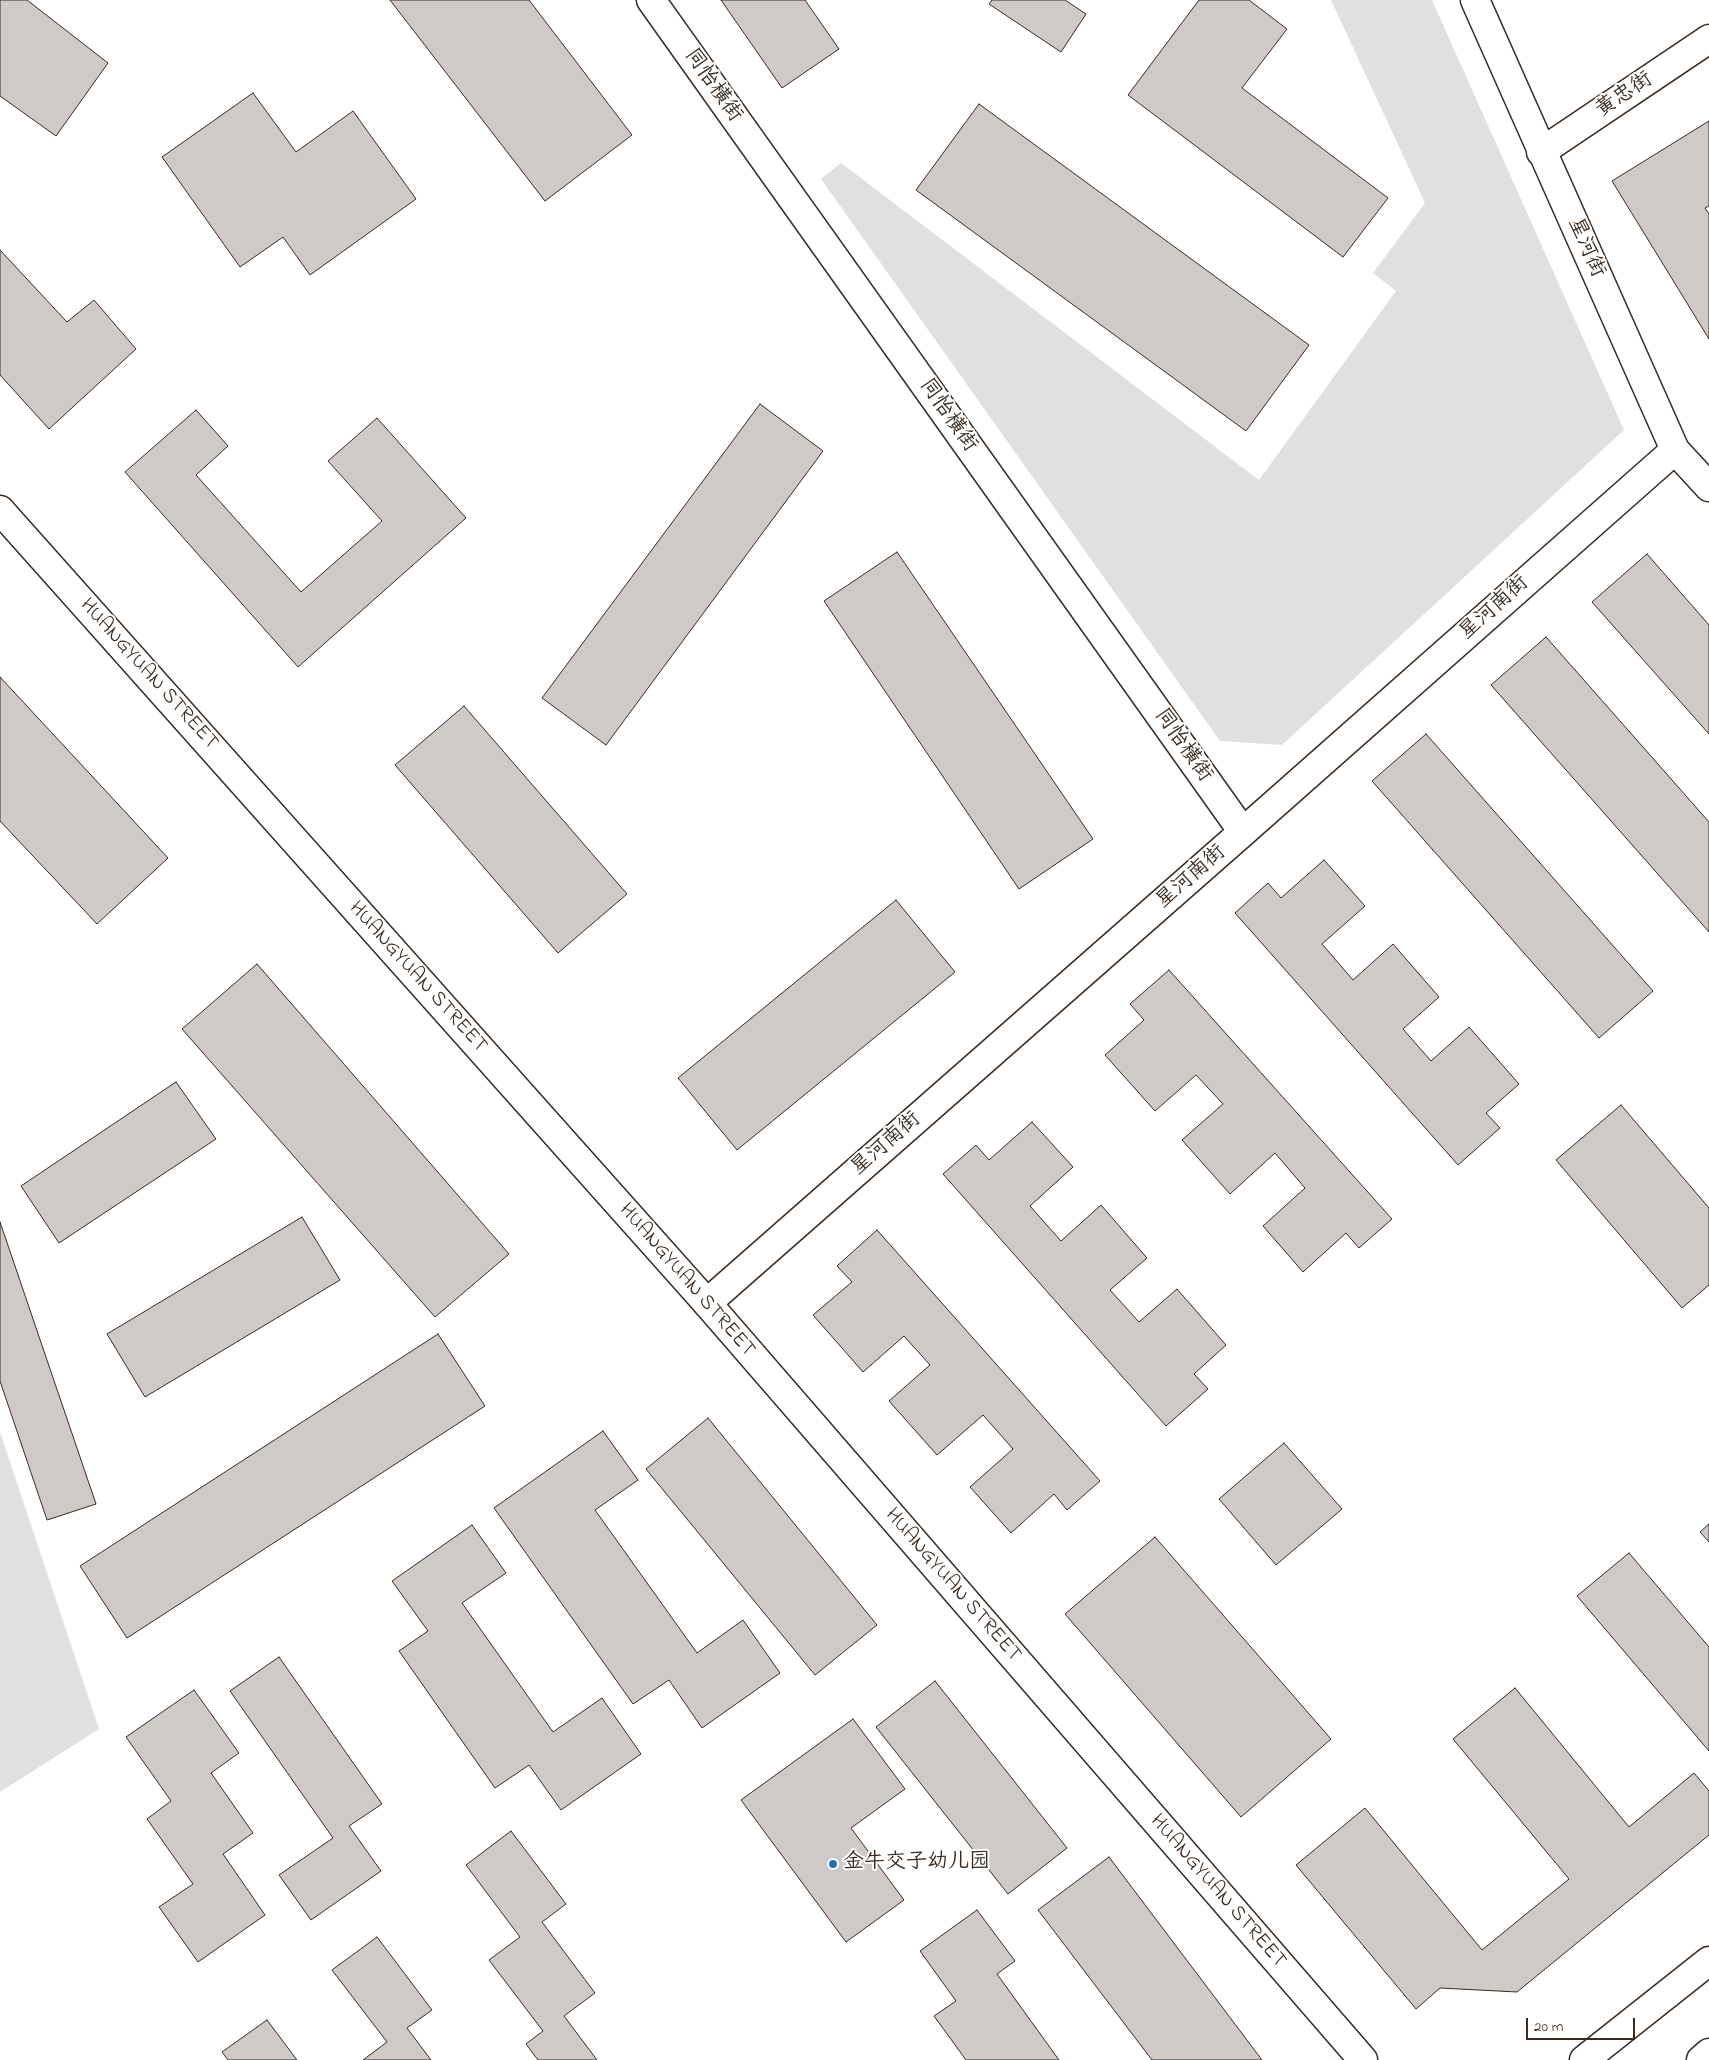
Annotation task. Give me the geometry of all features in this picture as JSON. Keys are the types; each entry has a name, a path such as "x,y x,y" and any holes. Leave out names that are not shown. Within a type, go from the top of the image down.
{"street":[{"name":"同怡横街","path":"650,0 1243,832"},
{"name":"星河街","path":"1475,0 1675,450 1709,487"},
{"name":"黄忠街","path":"1542,152 1709,39"},
{"name":"星河南街","path":"707,1303 1675,450"},
{"name":"HUANGYUAN STREET","path":"0,510 707,1303 1362,2060"},
{"path":"1584,2060 1709,1961"},
{"path":"1701,2060 1709,2054"}],"shaded area":[{"path":"1331,0 1432,0 1624,430 1282,745 1220,741 821,179 841,163 1259,480 1396,291 1373,273 1425,203"},
{"path":"0,1432 99,1729 0,1792"}],"building":[{"path":"0,0 27,0 108,63 56,136 0,96"},
{"path":"390,0 529,0 632,135 545,201"},
{"path":"721,0 805,0 839,49 782,88"},
{"path":"992,0 1065,0 1086,14 1061,52 989,4"},
{"path":"1199,0 1249,0 1287,29 1242,88 1388,198 1343,257 1128,95"},
{"path":"253,93 296,152 353,111 416,199 310,275 283,237 240,267 162,157"},
{"path":"979,104 1309,345 1246,431 916,190"},
{"path":"1709,121 1709,206 1705,208 1709,214 1709,339 1612,181"},
{"path":"0,250 67,322 94,300 136,349 49,429 0,375"},
{"path":"760,404 823,451 606,745 542,698"},
{"path":"196,410 228,446 196,475 301,592 382,521 328,461 377,418 466,518 298,667 125,472"},
{"path":"897,552 1093,839 1019,889 824,601"},
{"path":"1647,554 1709,625 1709,734 1592,602"},
{"path":"1546,637 1709,822 1709,932 1491,685"},
{"path":"0,677 168,858 97,924 0,821"},
{"path":"464,706 627,894 558,953 395,765"},
{"path":"1426,734 1653,991 1599,1038 1372,781"},
{"path":"1324,860 1365,906 1322,944 1353,980 1393,944 1439,997 1403,1029 1431,1061 1469,1027 1519,1084 1486,1113 1500,1128 1458,1165 1235,913 1268,883 1281,898"},
{"path":"896,900 955,972 737,1150 678,1078"},
{"path":"257,964 509,1254 435,1317 182,1029"},
{"path":"1169,970 1392,1219 1359,1248 1346,1233 1303,1272 1263,1226 1305,1188 1275,1153 1230,1194 1182,1140 1223,1104 1196,1075 1155,1111 1105,1055 1144,1020 1130,1004"},
{"path":"176,1082 216,1139 59,1243 21,1186"},
{"path":"1621,1105 1709,1208 1709,1285 1682,1308 1556,1160"},
{"path":"1032,1122 1073,1167 1030,1206 1061,1241 1101,1205 1147,1258 1110,1290 1139,1322 1177,1289 1226,1345 1194,1374 1208,1389 1166,1426 943,1174 976,1145 989,1160"},
{"path":"302,1217 340,1280 145,1397 107,1334"},
{"path":"0,1222 96,1504 47,1520 0,1381"},
{"path":"877,1230 1100,1481 1067,1510 1054,1494 1011,1533 970,1487 1013,1449 983,1415 937,1455 889,1401 930,1365 904,1336 863,1372 813,1315 852,1282 837,1266"},
{"path":"438,1334 485,1406 127,1638 80,1566"},
{"path":"708,1418 877,1625 815,1675 646,1469"},
{"path":"603,1431 638,1480 595,1510 697,1653 743,1620 780,1673 702,1728 669,1680 633,1704 494,1508"},
{"path":"1284,1443 1342,1509 1276,1565 1219,1499"},
{"path":"1709,1524 1709,1542 1700,1532"},
{"path":"472,1525 506,1573 462,1603 553,1732 602,1698 641,1754 561,1810 529,1765 495,1788 399,1651 428,1631 392,1581"},
{"path":"1155,1537 1331,1739 1241,1817 1065,1614"},
{"path":"1629,1553 1709,1647 1709,1751 1577,1596"},
{"path":"279,1657 382,1804 349,1826 381,1871 311,1920 279,1875 333,1838 230,1691"},
{"path":"935,1681 1067,1848 1008,1894 876,1727"},
{"path":"1515,1688 1629,1827 1694,1773 1709,1791 1709,1835 1517,1992 1440,1988 1416,2009 1296,1865 1365,1808 1482,1950 1569,1879 1453,1739"},
{"path":"194,1690 239,1753 211,1773 253,1833 223,1854 265,1915 198,1962 159,1907 193,1884 147,1819 171,1801 126,1737"},
{"name":"金牛交子幼儿园","path":"853,1719 905,1789 851,1828 904,1900 846,1942 741,1800"},
{"path":"511,1831 566,1904 542,1922 595,1993 564,2016 597,2060 538,2060 526,2044 543,2031 489,1960 520,1937 466,1865"},
{"path":"1109,1857 1262,2060 1152,2060 1038,1910"},
{"path":"977,1910 1015,1961 997,1974 1059,2060 966,2060 934,2016 956,2001 920,1951"},
{"path":"377,1937 432,2010 407,2028 431,2060 363,2060 387,2042 332,1970"},
{"path":"267,2020 297,2060 228,2060 222,2052"}],"place":[{"name":"金牛交子幼儿园","path":"833,1864"}]}
